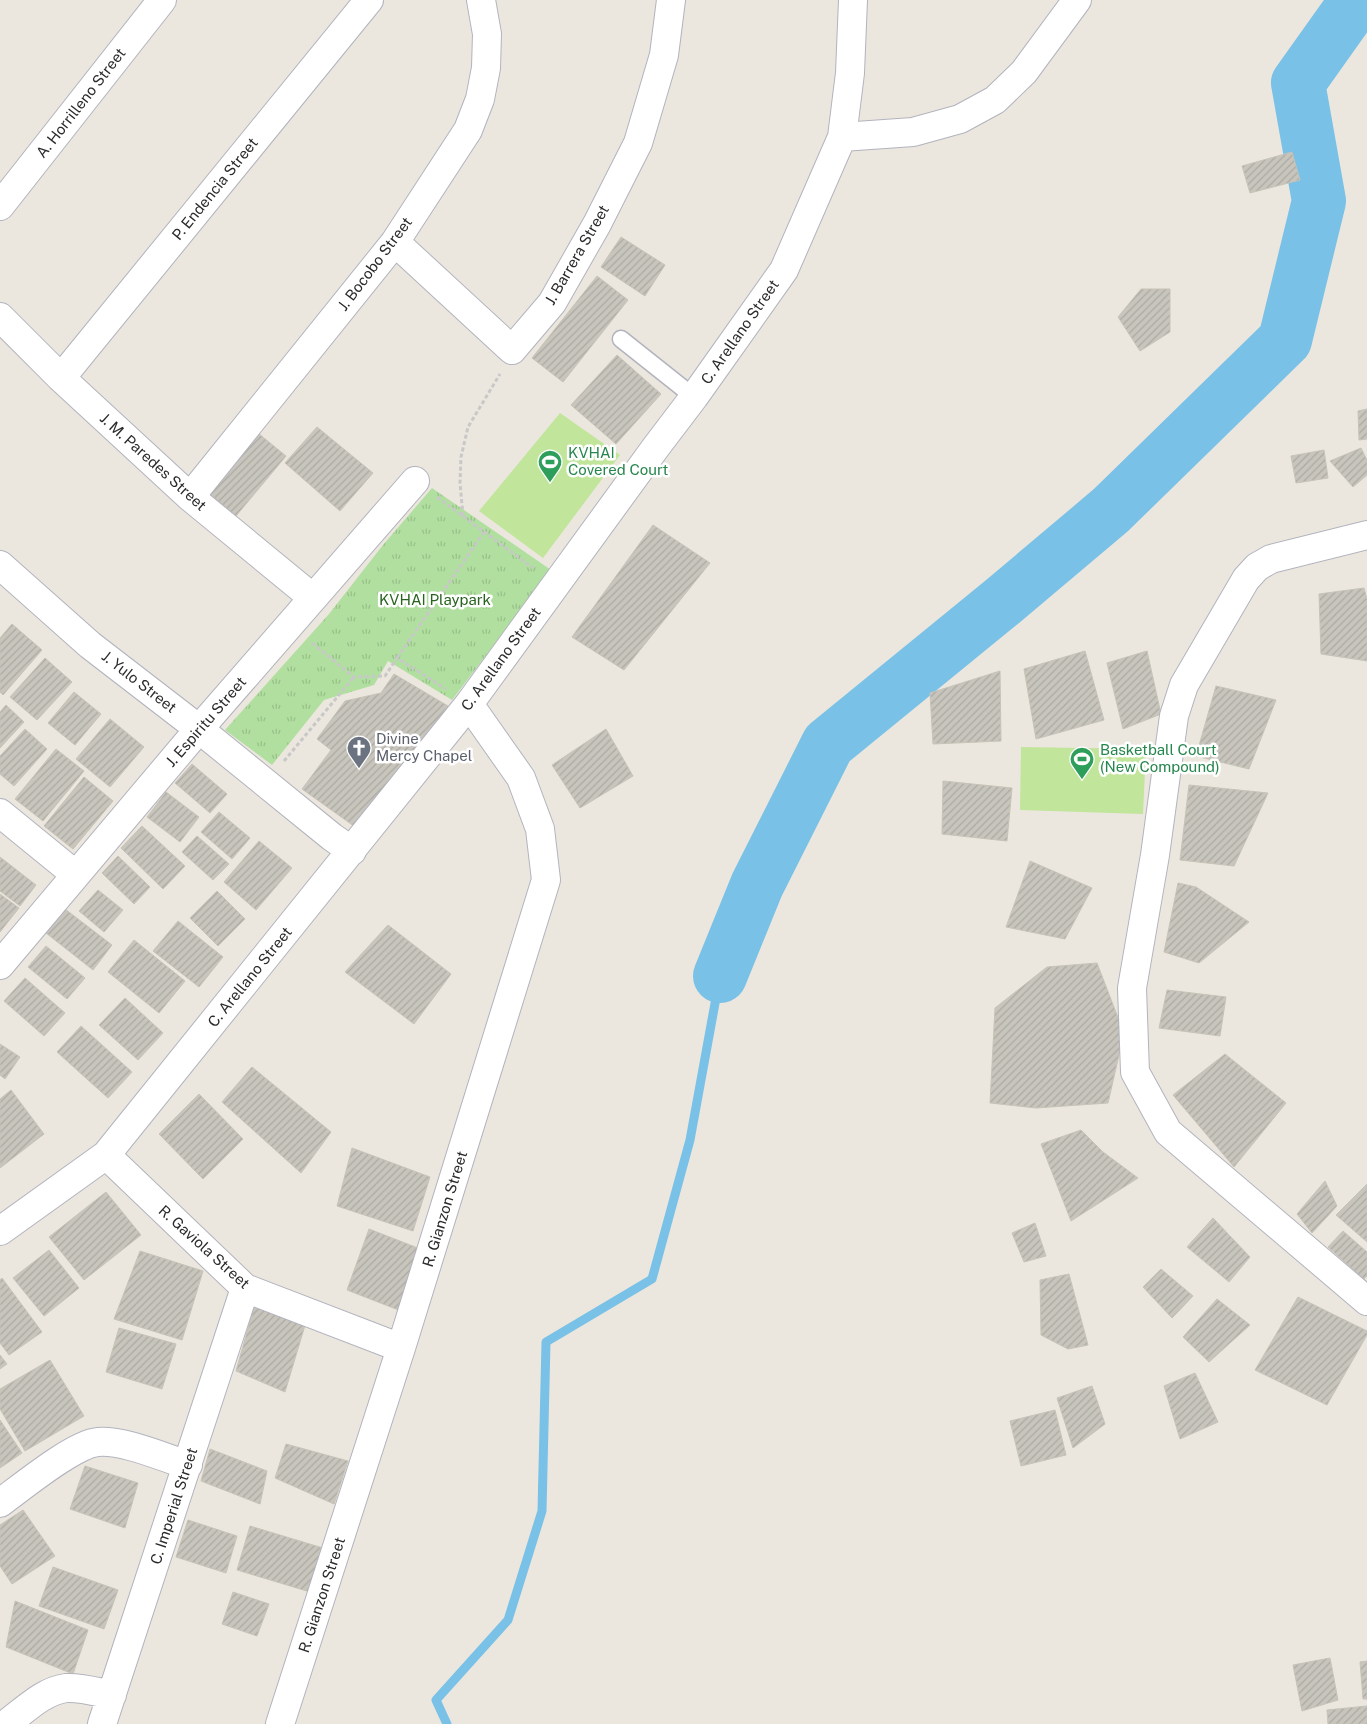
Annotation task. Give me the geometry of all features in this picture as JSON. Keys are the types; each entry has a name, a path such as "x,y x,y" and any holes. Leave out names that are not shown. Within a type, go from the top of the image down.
{"street":[{"name":"A. Horrilleno Street","path":"0,206 162,0"},
{"name":"P. Endencia Street","path":"61,378 369,0"},
{"name":"J. Bocobo Street","path":"190,497 395,242 468,130 480,99 486,68 487,34 482,0"},
{"name":"J. Barrera Street","path":"512,350 552,303 597,224 638,143 664,54 671,0"},
{"name":"C. Arellano Street","path":"0,1231 106,1156 469,704 555,584 694,397 784,270 842,137 850,72 853,0"},
{"path":"842,137 913,132 960,119 995,100 1024,72 1078,0"},
{"path":"395,242 512,350"},
{"name":"J. M. Paredes Street","path":"0,317 61,378 190,497 313,598"},
{"name":"J. Espiritu Street","path":"0,965 199,729 415,481"},
{"path":"1367,535 1271,559 1257,567 1246,579 1184,685 1174,716 1155,855 1132,988 1135,1072 1168,1132 1367,1301"},
{"name":"J. Yulo Street","path":"0,565 90,645 352,851"},
{"name":"R. Gianzon Street","path":"280,1724 401,1348 546,880 540,829 521,778 469,704"},
{"path":"0,813 76,876"},
{"name":"R. Gaviola Street","path":"106,1156 245,1288 401,1348"},
{"name":"C. Imperial Street","path":"102,1724 245,1288"},
{"path":"0,1503 75,1450 97,1442 120,1444 188,1464"},
{"path":"6,1724 47,1694 65,1688 83,1688 112,1695"}],"lane":[{"path":"621,339 694,397"}],"path":[{"path":"463,516 460,483 462,457 468,427 507,362 512,350"},
{"path":"415,481 555,584"},
{"path":"290,625 354,677 385,676 484,532"},
{"path":"398,658 469,704"},
{"path":"266,783 354,677"}],"green space":[{"name":"KVHAI Covered Court","path":"560,413 620,455 543,558 479,511"},
{"name":"KVHAI Playpark","path":"432,488 551,570 452,700 388,661 374,685 324,700 272,765 225,730 329,614 383,545"},
{"name":"Basketball Court (New Compound)","path":"1021,747 1146,749 1143,814 1020,810"}],"building":[{"path":"1292,152 1300,180 1250,193 1242,166"},
{"path":"621,237 665,265 645,296 601,267"},
{"path":"597,276 628,300 563,382 532,358"},
{"path":"1141,289 1170,289 1170,332 1140,351 1118,317"},
{"path":"617,355 661,394 616,444 571,405"},
{"path":"1367,409 1367,439 1359,440 1358,411"},
{"path":"317,427 373,473 340,511 285,463"},
{"path":"253,429 286,456 236,516 204,489"},
{"path":"1361,448 1367,460 1367,475 1353,487 1330,461"},
{"path":"1324,450 1328,478 1296,483 1291,456"},
{"path":"653,525 710,563 624,670 572,637"},
{"path":"1364,588 1367,599 1367,661 1321,654 1319,594"},
{"path":"12,624 42,650 3,695 0,692 0,638"},
{"path":"1085,651 1104,720 1036,739 1024,669"},
{"path":"1147,651 1161,714 1123,729 1107,663"},
{"path":"45,658 72,682 37,720 10,697"},
{"path":"1000,671 1001,741 933,744 930,693"},
{"name":"Divine Mercy Chapel","path":"394,674 448,706 358,829 302,789 331,750 317,739 345,701 381,693"},
{"path":"1216,686 1276,700 1249,769 1196,756"},
{"path":"74,692 101,714 75,745 48,723"},
{"path":"6,705 24,722 0,748 0,712"},
{"path":"110,719 144,747 110,787 76,759"},
{"path":"25,729 47,749 14,786 0,774 0,756"},
{"path":"606,729 633,776 580,808 552,765"},
{"path":"56,749 84,771 43,821 15,799"},
{"path":"192,764 227,794 210,813 175,783"},
{"path":"84,777 113,801 73,849 44,826"},
{"path":"943,781 1012,788 1007,841 942,834"},
{"path":"1189,785 1268,793 1234,866 1180,860"},
{"path":"166,792 199,817 180,842 147,817"},
{"path":"219,812 250,838 232,859 201,832"},
{"path":"142,826 185,866 163,889 121,848"},
{"path":"197,836 229,864 213,880 182,852"},
{"path":"259,841 292,868 256,910 224,882"},
{"path":"118,856 150,887 134,904 102,873"},
{"path":"0,857 36,885 20,906 0,891"},
{"path":"1030,861 1092,888 1065,939 1006,927"},
{"path":"1178,883 1196,887 1249,922 1199,963 1164,952"},
{"path":"98,890 123,910 104,932 79,911"},
{"path":"217,891 245,919 218,946 190,918"},
{"path":"0,894 19,908 0,932"},
{"path":"65,909 112,945 93,970 46,933"},
{"path":"178,921 223,957 199,987 153,951"},
{"path":"388,925 451,974 414,1024 345,972"},
{"path":"134,940 185,981 159,1013 108,972"},
{"path":"46,946 85,978 67,999 28,967"},
{"path":"1097,963 1124,1033 1108,1103 1036,1108 990,1103 995,1008 1047,967"},
{"path":"25,978 65,1013 44,1036 4,1001"},
{"path":"1167,990 1226,997 1220,1036 1159,1028"},
{"path":"125,998 163,1033 138,1060 99,1025"},
{"path":"81,1026 132,1072 108,1098 57,1052"},
{"path":"0,1044 20,1057 5,1079 0,1075"},
{"path":"1225,1054 1286,1103 1234,1167 1173,1095"},
{"path":"252,1067 331,1132 301,1173 222,1102"},
{"path":"11,1090 44,1134 0,1168 0,1099"},
{"path":"199,1094 243,1139 203,1179 159,1134"},
{"path":"1081,1130 1103,1152 1138,1178 1071,1221 1041,1144"},
{"path":"352,1148 430,1177 413,1231 337,1206"},
{"path":"1325,1181 1337,1206 1312,1233 1297,1214"},
{"path":"1367,1184 1367,1242 1336,1215"},
{"path":"106,1192 141,1235 84,1280 49,1237"},
{"path":"1213,1218 1250,1257 1229,1282 1187,1247"},
{"path":"1035,1223 1046,1256 1024,1262 1012,1233"},
{"path":"369,1229 423,1250 401,1311 347,1290"},
{"path":"1343,1231 1367,1252 1367,1276 1364,1279 1328,1247"},
{"path":"49,1250 79,1288 44,1316 13,1278"},
{"path":"140,1251 203,1271 182,1340 114,1319"},
{"path":"1161,1269 1193,1296 1172,1318 1143,1287"},
{"path":"1069,1274 1088,1345 1068,1349 1041,1335 1040,1280"},
{"path":"2,1278 42,1332 9,1355 0,1343 0,1280"},
{"path":"1298,1297 1367,1331 1367,1335 1327,1405 1255,1370"},
{"path":"1217,1299 1250,1325 1209,1362 1183,1337"},
{"path":"254,1307 306,1322 285,1392 236,1371"},
{"path":"119,1328 176,1344 162,1389 106,1372"},
{"path":"0,1355 7,1364 0,1369"},
{"path":"50,1360 84,1416 25,1451 0,1409 0,1389"},
{"path":"1195,1373 1218,1422 1180,1439 1164,1386"},
{"path":"1092,1386 1105,1424 1073,1448 1057,1398"},
{"path":"1055,1410 1066,1455 1021,1466 1010,1421"},
{"path":"0,1420 22,1453 0,1468"},
{"path":"286,1444 348,1461 334,1504 275,1478"},
{"path":"210,1449 267,1471 260,1504 201,1481"},
{"path":"85,1466 138,1483 125,1528 70,1509"},
{"path":"23,1510 55,1556 12,1584 0,1566 0,1525"},
{"path":"188,1520 237,1536 226,1573 176,1557"},
{"path":"250,1526 323,1548 310,1592 237,1570"},
{"path":"53,1567 118,1590 104,1629 39,1606"},
{"path":"233,1592 269,1604 257,1636 222,1624"},
{"path":"15,1601 88,1630 73,1674 6,1647"},
{"path":"1330,1658 1338,1700 1302,1711 1293,1665"},
{"path":"1367,1661 1367,1699 1363,1699 1360,1662"},
{"path":"1367,1706 1367,1724 1328,1724 1327,1710"}],"waterway":[{"path":"720,976 757,885 828,744 1111,510 1285,340 1319,201 1298,83 1357,0"},
{"path":"447,1724 436,1700 508,1620 542,1511 546,1342 652,1279 690,1140 720,976"}],"place":[{"name":"KVHAI Covered Court","path":"550,483"},
{"name":"Divine Mercy Chapel","path":"359,769"},
{"name":"Basketball Court (New Compound)","path":"1082,780"}]}
